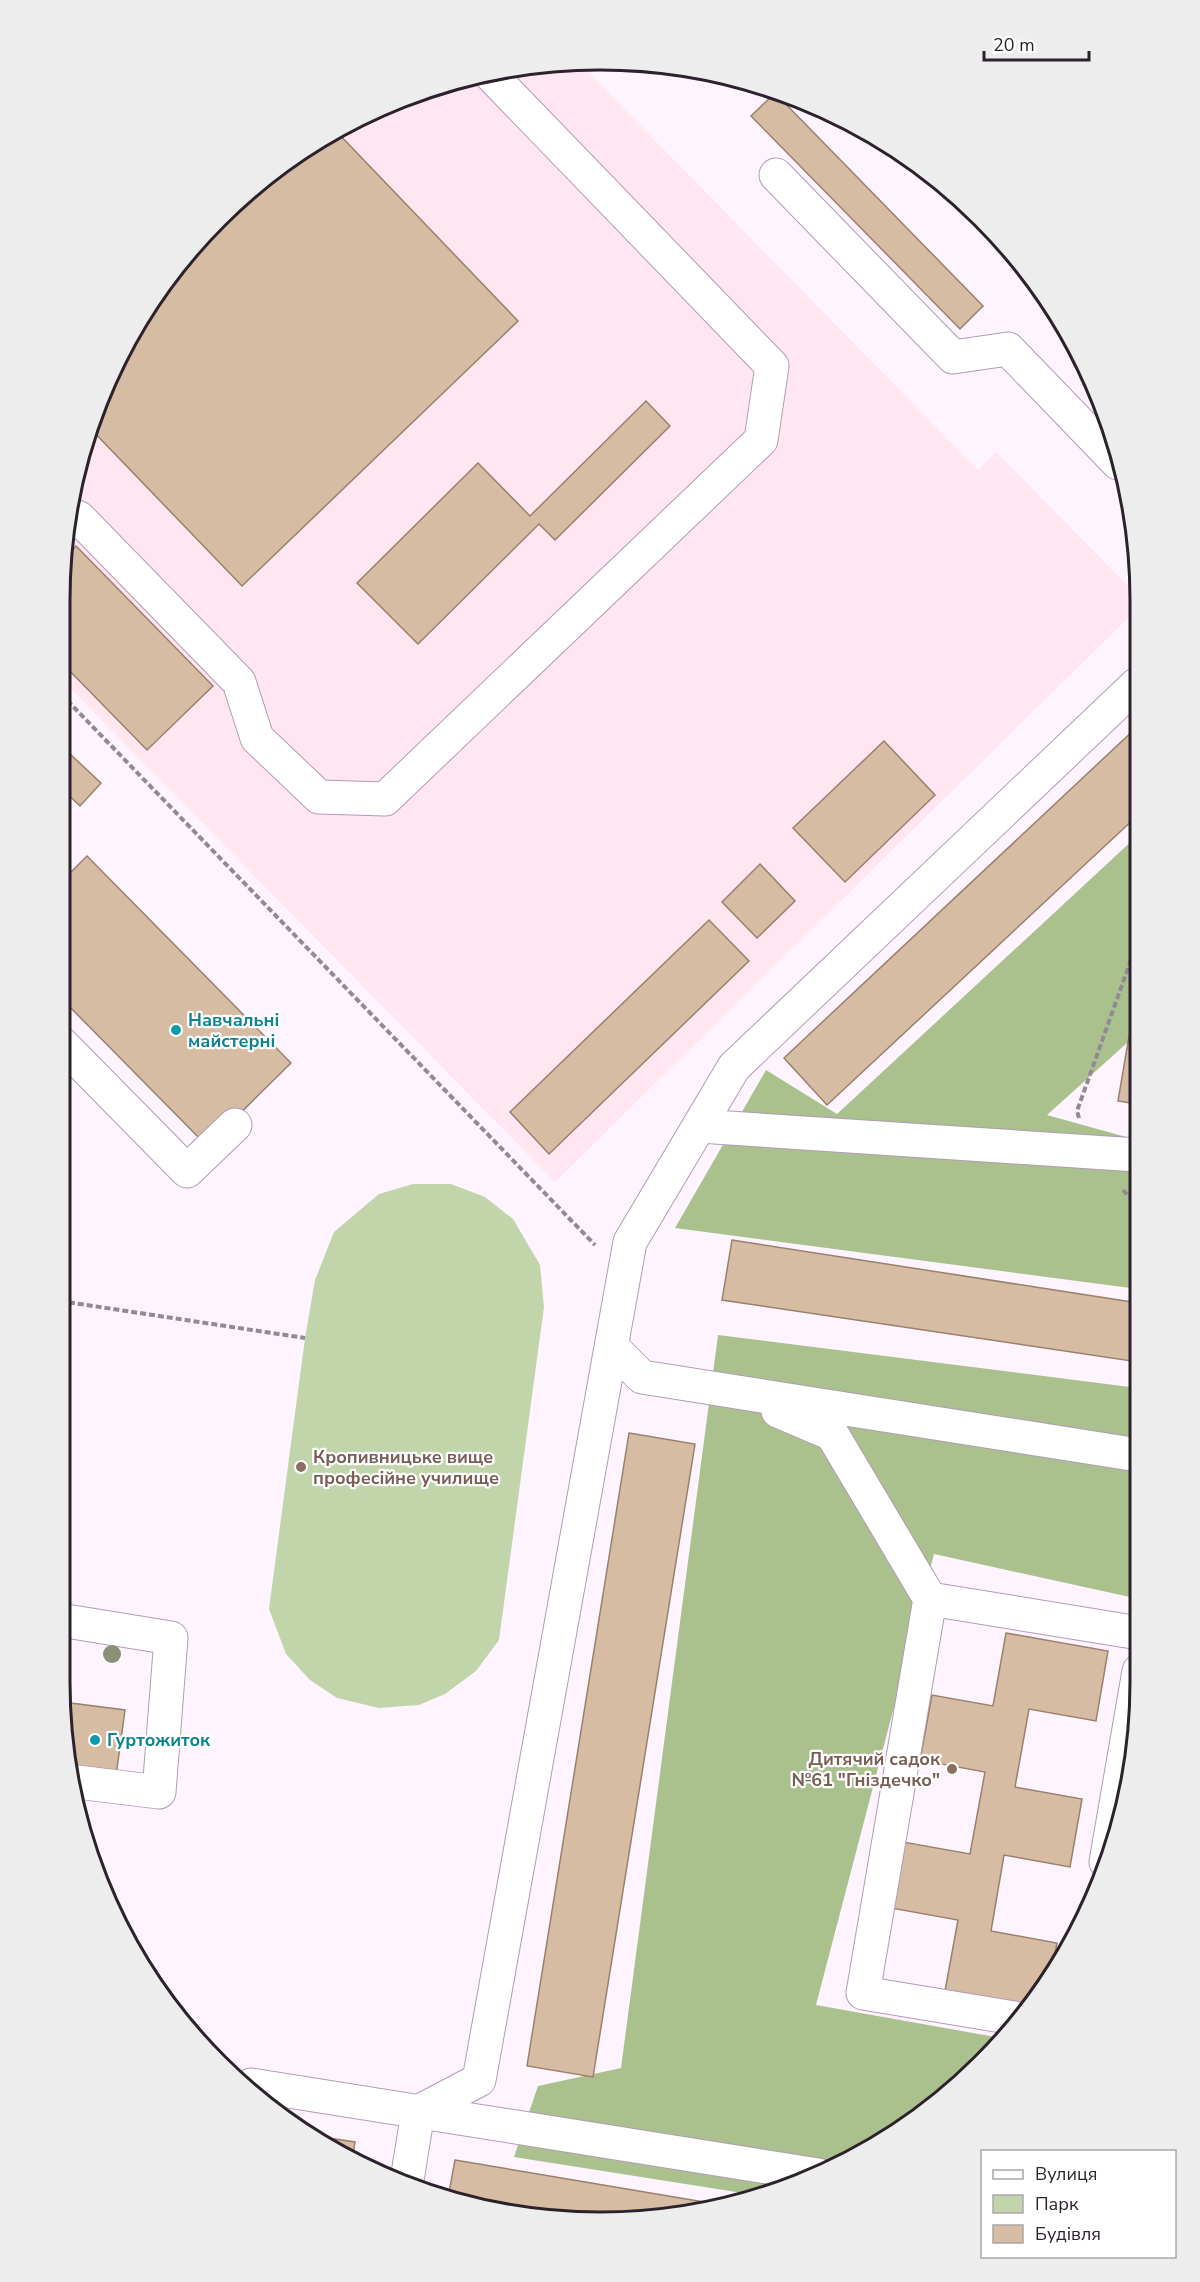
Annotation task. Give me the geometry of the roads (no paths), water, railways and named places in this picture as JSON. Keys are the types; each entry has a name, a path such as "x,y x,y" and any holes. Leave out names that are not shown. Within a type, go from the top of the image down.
{"lane":[{"path":"77,517 239,682 257,738 319,797 385,799 761,440 772,366 497,81"},
{"path":"776,175 953,357 1008,349 1108,452"},
{"path":"418,2112 479,2080 630,1242 734,1067 1130,691"},
{"path":"70,1052 187,1172 236,1125"},
{"path":"699,1126 1130,1155"},
{"path":"612,1347 642,1377 1130,1454"},
{"path":"729,1391 832,1434 930,1599 863,1993 1009,2017"},
{"path":"930,1599 1130,1632"},
{"path":"70,1622 171,1638 159,1792 81,1783"},
{"path":"259,2086 800,2172"},
{"path":"408,2175 418,2112"}],"place":[{"name":"Навчальні майстерні","path":"176,1030"},
{"name":"Кропивницьке вище професійне училище","path":"301,1467"},
{"name":"Гуртожиток","path":"95,1740"},
{"name":"Дитячий садок №61 \"Гніздечко\"","path":"952,1769"}]}
